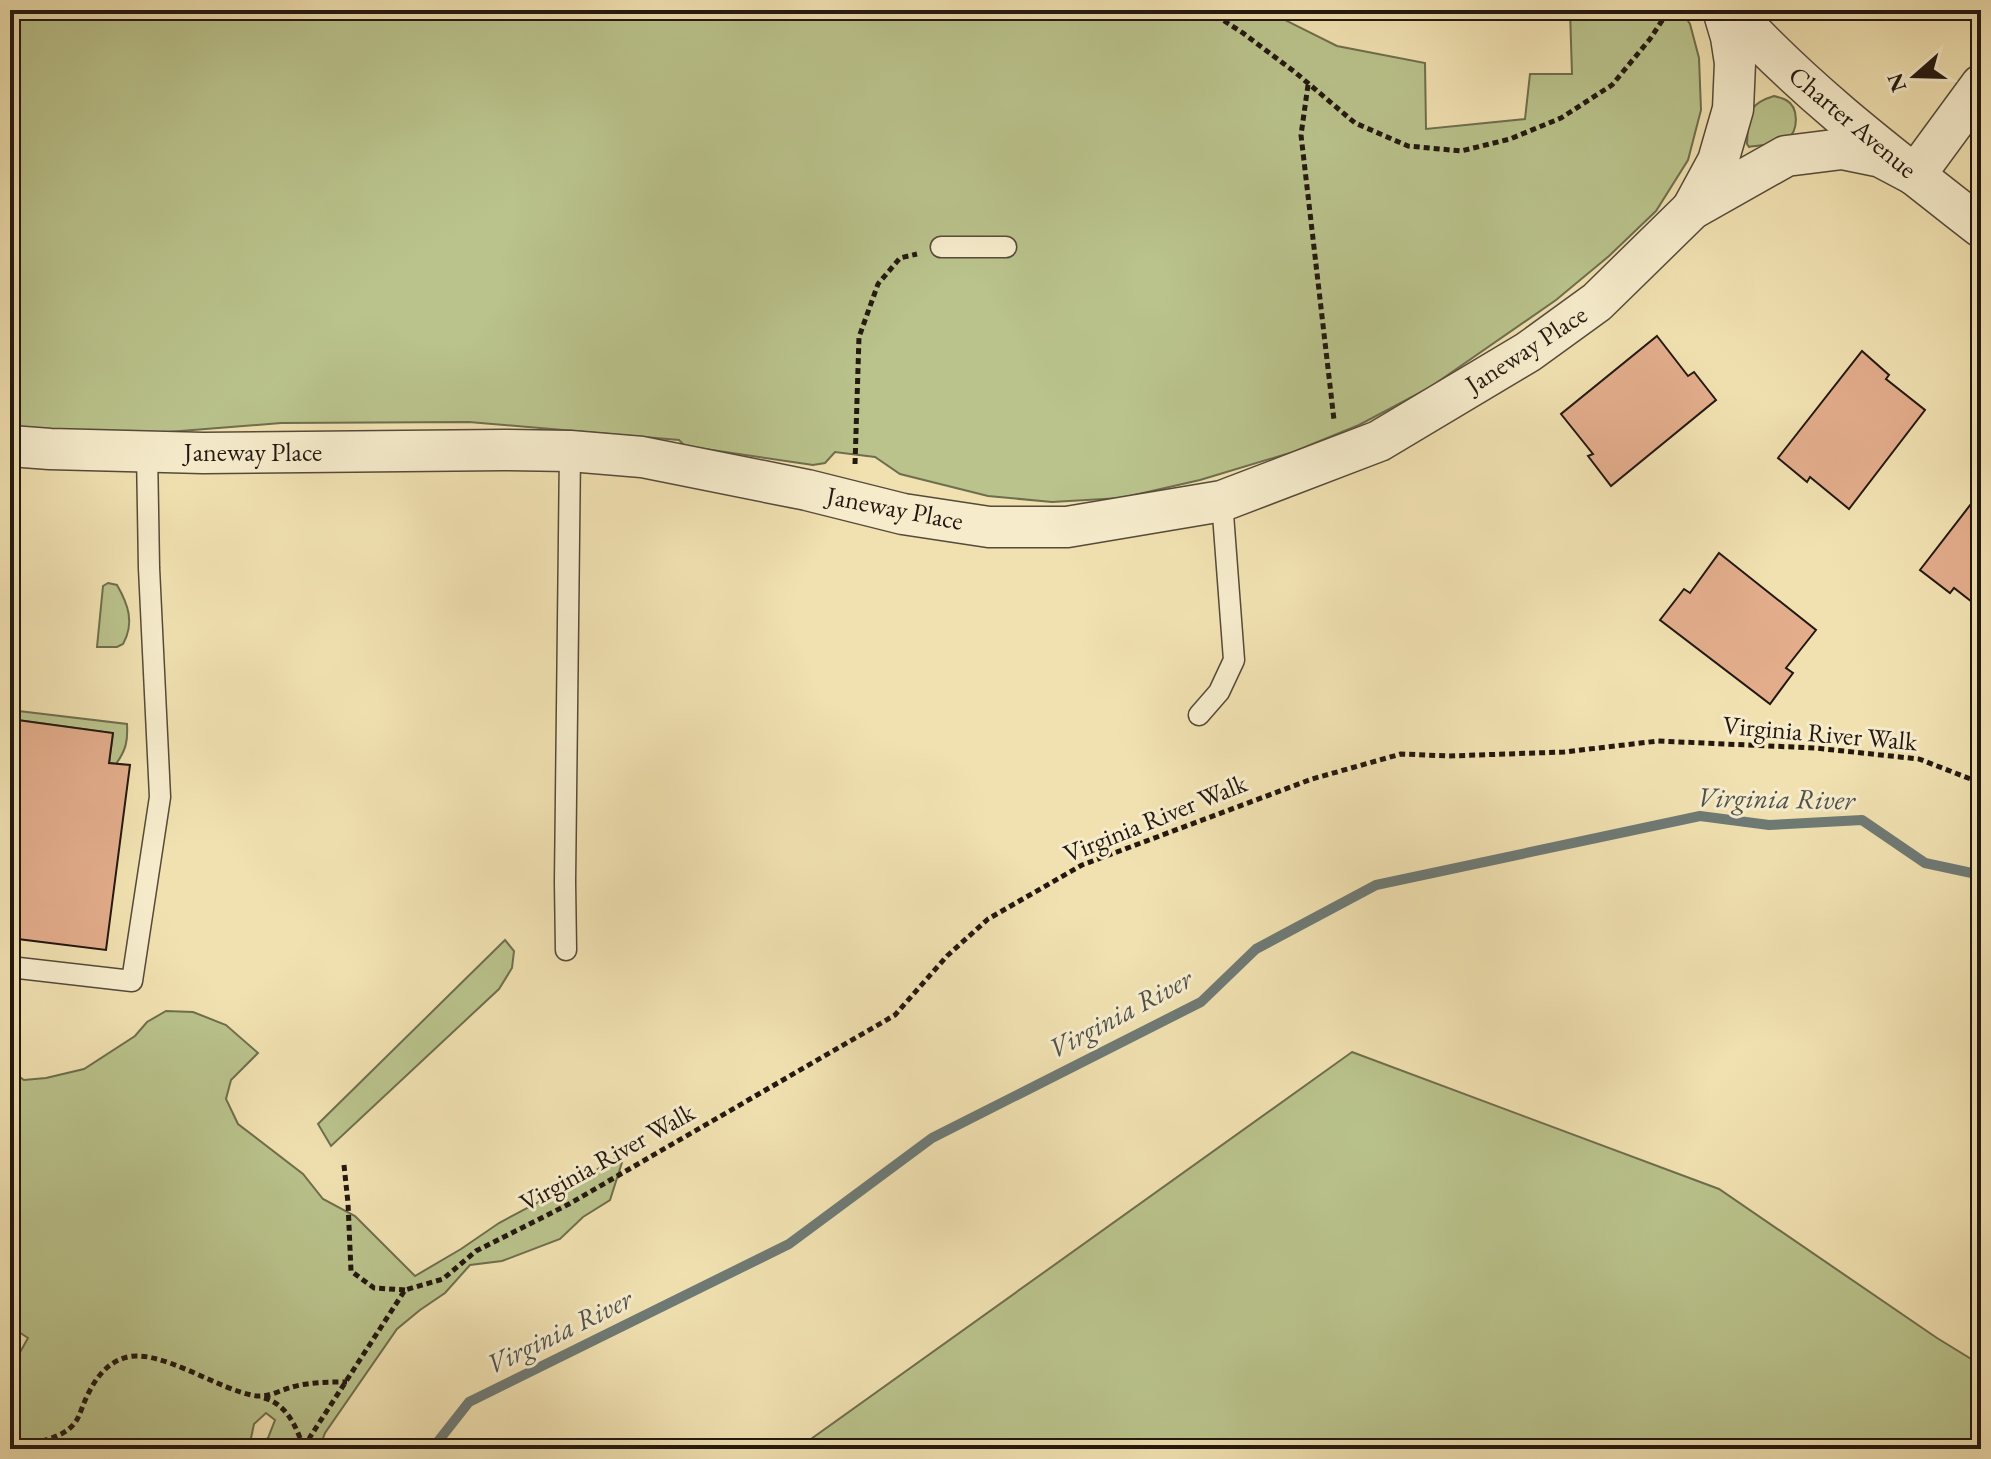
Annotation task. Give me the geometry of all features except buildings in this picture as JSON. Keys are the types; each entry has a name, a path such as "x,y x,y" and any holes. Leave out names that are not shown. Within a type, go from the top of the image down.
{"street":[{"name":"Janeway Place","path":"1692,209 1718,161 1733,109 1735,63 1723,10"},
{"name":"Charter Avenue","path":"1731,10 1761,43 1807,85 1981,227"},
{"path":"1915,175 1981,85"},
{"name":"Janeway Place","path":"10,446 219,453 570,451 642,457 807,490 903,514 989,527 1067,527 1222,501 1379,441 1528,352 1597,302 1692,209 1786,156 1842,149 1881,157 1915,175"}],"lane":[{"path":"941,247 1006,247"},
{"path":"10,967 132,981 160,797 147,451"},
{"path":"566,950 570,451"},
{"path":"1199,715 1219,692 1234,660 1222,501"}],"path":[{"path":"1207,10 1243,33 1355,123 1408,146 1461,151 1510,139 1561,118 1612,85 1650,39 1669,10"},
{"path":"1308,84 1301,135 1338,457"},
{"path":"852,501 859,337 878,284 900,258 941,247"},
{"name":"Virginia River Walk","path":"405,1290 443,1279 476,1251 569,1204 895,1015 947,956 988,919 1082,865 1312,779 1401,754 1449,756 1564,752 1658,741 1815,748 1919,759 1981,783"},
{"path":"305,1449 405,1290 374,1288 351,1271 344,1165"},
{"path":"13,1449 67,1431 77,1422 92,1384 103,1371 121,1358 136,1355 167,1362 230,1389 276,1401 298,1430 305,1449"},
{"path":"259,1396 310,1383 347,1382"}],"green space":[{"path":"10,10 1265,10 1337,46 1425,63 1426,129 1525,119 1530,74 1572,74 1570,10 1681,10 1690,24 1699,58 1701,110 1688,160 1656,211 1556,300 1429,388 1359,425 1293,452 1200,480 1121,498 1052,502 988,496 900,474 875,457 835,452 825,463 813,465 685,446 679,440 469,422 281,423 130,435 10,426"},
{"path":"1774,96 1786,100 1793,108 1796,119 1794,131 1783,141 1749,147 1750,113 1757,104"},
{"path":"108,583 117,585 124,599 129,614 129,629 123,644 97,647 103,586"},
{"path":"10,710 127,724 126,745 116,764 109,763 113,733 10,719"},
{"path":"505,940 514,951 512,968 499,989 331,1146 318,1124"},
{"path":"166,1011 193,1012 226,1025 258,1053 231,1080 226,1099 238,1124 303,1174 323,1199 355,1216 415,1276 499,1223 625,1153 610,1200 583,1217 560,1239 502,1261 470,1265 445,1293 397,1329 325,1433 319,1449 10,1449 10,1370 28,1338 10,1326 10,1070 24,1080 84,1069 135,1036 147,1022","holes":["266,1413 275,1420 268,1438 256,1445 251,1438 254,1424"]},
{"path":"1352,1052 1719,1189 1981,1365 1981,1449 797,1449"}],"waterway":[{"name":"Virginia River","path":"432,1449 469,1402 789,1244 932,1138 1201,1002 1256,949 1376,885 1700,816 1769,825 1862,820 1925,863 1981,875"}]}
